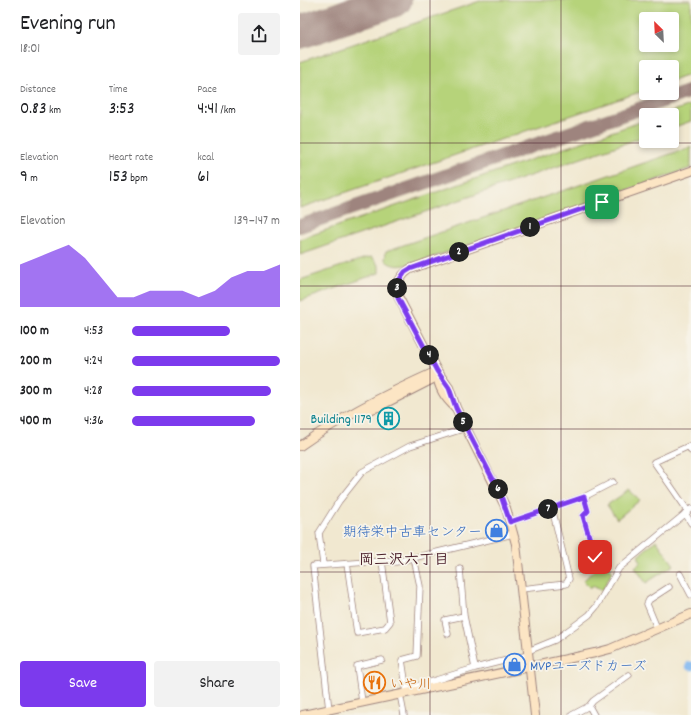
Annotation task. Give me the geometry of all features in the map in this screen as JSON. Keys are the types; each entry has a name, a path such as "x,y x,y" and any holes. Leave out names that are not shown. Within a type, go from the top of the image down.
{"street":[{"path":"535,715 521,589 510,522 500,493 456,408 449,388 437,371 398,298 398,282 405,272 416,267 691,171"},
{"path":"348,416 378,407 431,380 437,371"},
{"path":"437,371 439,386 448,401 456,408"},
{"path":"300,446 348,416 437,371"},
{"path":"427,382 439,386"},
{"path":"323,564 319,533 339,501 362,472 410,446 466,428"},
{"path":"691,451 689,446 654,462 688,511 691,523"},
{"path":"510,522 584,497 613,482"},
{"path":"584,497 588,511 583,516 595,557"},
{"path":"521,589 566,584 569,579 552,508"},
{"path":"405,692 475,668 528,653 556,640 589,615 596,607 619,568 688,511"},
{"path":"331,711 313,566 323,564 382,561 396,562 513,534"},
{"path":"404,715 405,692 402,660 417,656 420,586 414,558"},
{"path":"347,563 357,633 385,628 390,622 382,561"},
{"path":"460,570 464,616 475,668"},
{"path":"680,574 691,595"},
{"path":"657,628 648,604 649,600 669,587"},
{"path":"303,715 331,711 405,692 530,668 610,649 691,614"},
{"path":"448,634 445,620 464,616"},
{"path":"362,702 357,666 382,660"},
{"path":"572,715 589,706 593,701 629,675"},
{"path":"589,706 594,715"}],"green space":[{"path":"483,0 691,0 691,74 679,78 679,60 639,60 639,92 300,208 300,62"},
{"path":"691,105 691,121 679,125 679,109"},
{"path":"639,122 639,138 300,255 300,239"},
{"path":"691,147 691,168 416,263 392,265 385,260 386,251"},
{"path":"372,257 379,266 379,273 300,301 300,280"},
{"path":"629,490 640,500 617,519 607,505"},
{"path":"656,540 674,565 646,583 635,567 641,562 638,556"},
{"path":"605,560 612,572 602,591 593,586 590,588 583,581"}],"taxiway":[{"path":"300,226 691,91"}],"runway":[{"path":"300,32 395,0"}],"place":[{"name":"Building 1179","path":"388,418"},
{"name":"期待栄中古車センター","path":"497,531"},
{"name":"MVPユーズドカーズ","path":"514,665"},
{"name":"いや川","path":"374,683"}],"district":[{"name":"岡三沢六丁目","path":"404,559"}],"route":[{"path":"595,557 583,516 588,511 584,497 510,522 500,493 456,408 454,398 449,388 437,371 398,298 397,288 401,277 410,269 602,202"}]}
